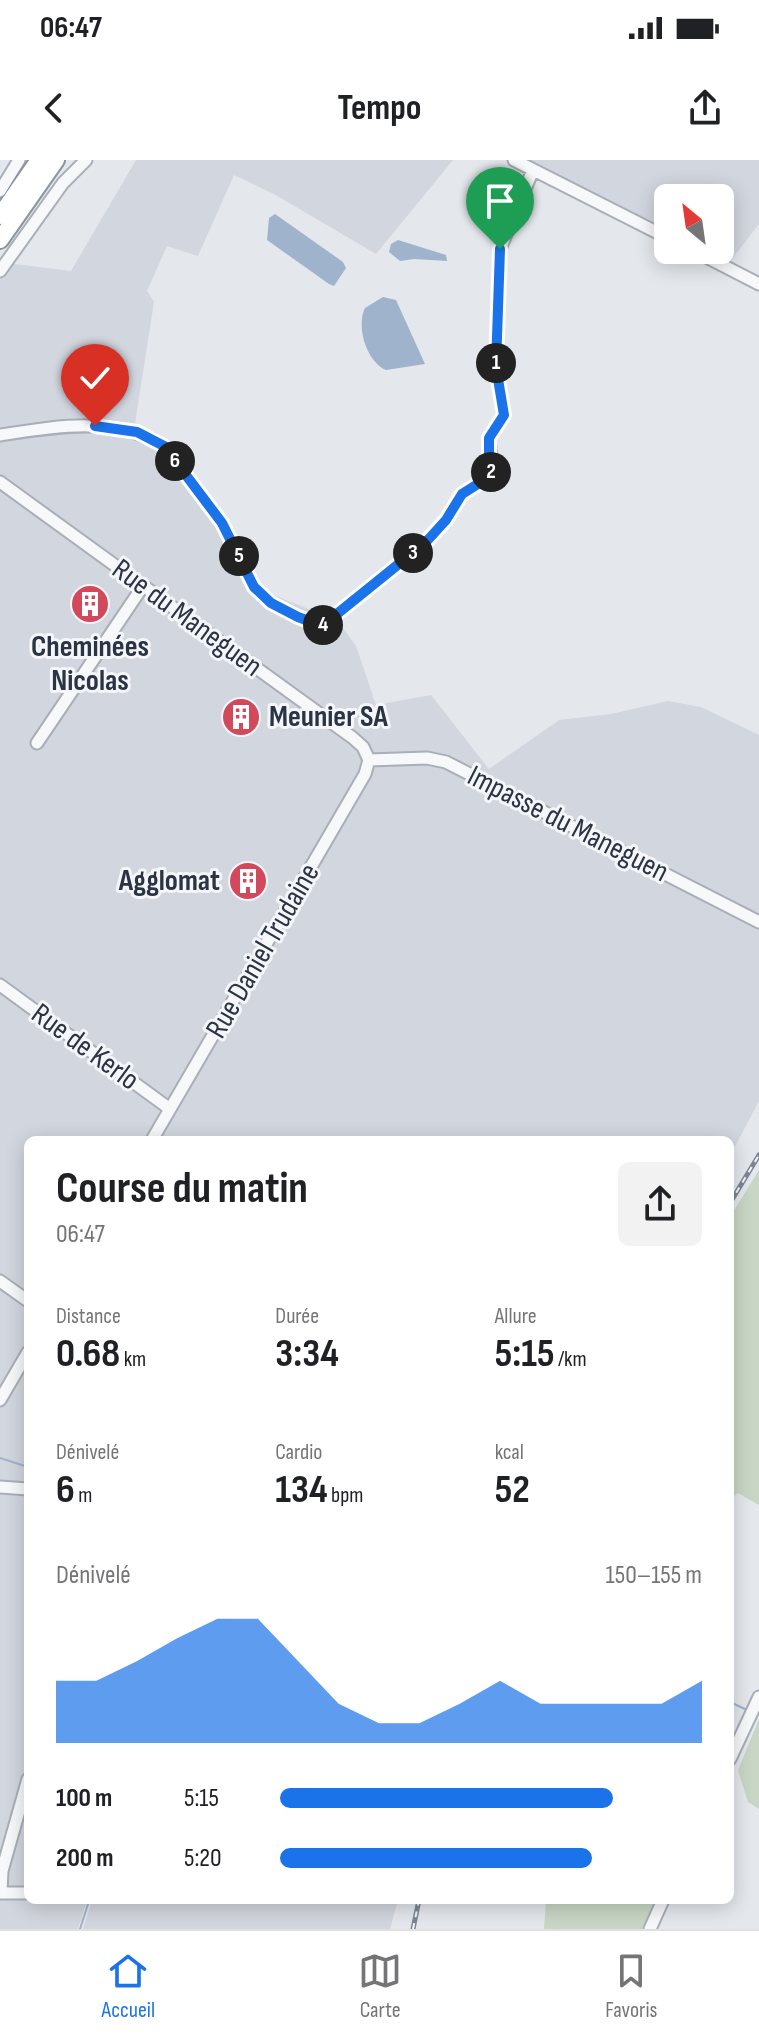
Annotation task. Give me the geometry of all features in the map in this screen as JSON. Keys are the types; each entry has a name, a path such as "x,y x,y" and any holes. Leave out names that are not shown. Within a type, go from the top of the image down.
{"highway":[{"path":"0,216 39,160"},
{"path":"0,240 56,160"}],"street":[{"path":"0,191 19,160"},
{"path":"0,271 63,183 86,160"},
{"path":"514,160 654,231"},
{"path":"0,435 73,426 137,432 152,438 164,446 222,523 254,587 271,603 322,626 426,542 446,520 462,494 489,477 489,438 504,415 496,367 500,249 533,170"},
{"path":"720,264 759,284"},
{"name":"Rue du Maneguen","path":"0,482 353,738 363,747 369,760"},
{"path":"37,743 143,586"},
{"name":"Impasse du Maneguen","path":"369,760 427,758 446,762 759,922"},
{"name":"Rue Daniel Trudaine","path":"154,1136 358,787 369,760"},
{"name":"Rue de Kerlo","path":"0,985 170,1109"},
{"path":"0,1281 24,1298"},
{"path":"0,1400 24,1359"},
{"path":"0,1489 24,1489"},
{"path":"734,1750 754,1707"},
{"path":"24,1793 2,1871 0,1893 24,1893"},
{"path":"650,1929 661,1904"}],"shaded area":[{"path":"136,160 453,160 376,254 274,194 234,175 198,256 167,246 147,291 154,302 135,423 169,445 229,527 264,591 338,621 356,646 376,705 431,695 489,769 559,720 611,714 668,701 701,707 759,735 759,1101 734,1148 734,1136 24,1136 24,1904 86,1904 78,1929 0,1929 0,271 6,263 71,271"},
{"path":"529,160 759,160 759,224 734,256 734,184 654,184 654,225"},
{"path":"91,1904 397,1904 390,1929 83,1929"}],"green space":[{"path":"759,1170 759,1505 738,1493 734,1496 734,1211"},
{"path":"759,1719 759,1809 748,1802 738,1770"},
{"path":"546,1904 654,1904 642,1929 544,1929"}],"water":[{"path":"275,214 343,262 346,268 334,286 267,240 269,218"},
{"path":"398,240 446,255 447,261 400,261 389,252 391,244"},
{"path":"383,297 396,300 425,364 386,370 373,359 362,333 362,315 365,308"}],"waterway":[{"path":"0,1458 24,1466"},
{"path":"734,1704 747,1710"},
{"path":"80,1929 88,1904"}],"railway":[{"path":"734,1196 759,1155"},
{"path":"413,1929 418,1904"}],"place":[{"name":"Cheminées Nicolas","path":"90,604"},
{"name":"Meunier SA","path":"241,717"},
{"name":"Agglomat","path":"248,881"}],"route":[{"path":"95,426 137,432 164,446 222,523 254,587 271,603 322,626 426,542 446,520 462,494 489,477 489,438 504,415 496,367 500,249"}]}
